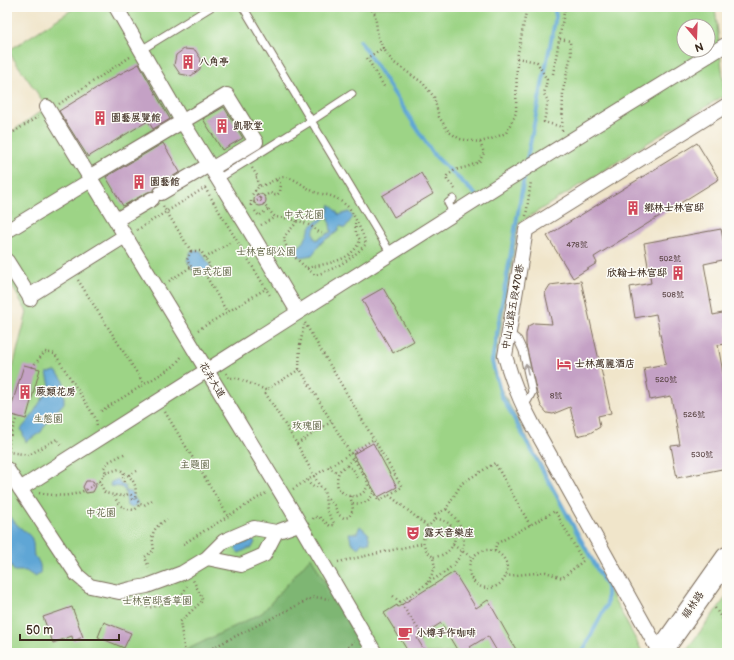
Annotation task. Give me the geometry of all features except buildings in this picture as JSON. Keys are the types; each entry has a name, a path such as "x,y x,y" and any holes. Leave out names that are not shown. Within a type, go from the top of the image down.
{"main road":[{"name":"福林路","path":"660,653 727,558"}],"street":[{"path":"116,7 182,121 301,317"},
{"path":"20,489 206,371 301,317 391,254 502,183 727,44"},
{"path":"7,231 182,121 227,95 256,142 214,173 158,198 116,220"},
{"path":"526,230 727,106"},
{"name":"花卉大道","path":"48,109 279,491 306,522 324,566 375,653"},
{"name":"中山北路五段470巷","path":"526,230 505,356 510,376 522,403 660,653"},
{"path":"7,261 29,297 125,236"},
{"path":"7,469 76,574 90,586 118,592 147,586 185,571 207,558 224,542 254,528 276,532 306,522"},
{"path":"207,558 241,565 264,554 276,532"}],"lane":[{"path":"141,50 212,7"},
{"path":"243,7 391,254"},
{"path":"214,173 311,121 352,94"},
{"path":"452,199 448,203 454,214"}],"path":[{"path":"369,7 375,14 378,37 383,48 393,62 422,83 434,97 439,117 449,132 460,139 480,142 506,132 516,113 517,58 527,8 533,7"},
{"path":"552,74 565,7"},
{"path":"560,39 570,41 571,55 563,90 562,134"},
{"path":"383,48 367,58 385,88"},
{"path":"7,136 141,50"},
{"path":"517,58 537,62 547,80 544,94 548,102 544,122 562,127"},
{"path":"452,199 459,195 447,180 447,176 455,170 467,168 479,162 484,153 480,142"},
{"path":"526,230 524,223 534,164"},
{"path":"125,236 205,188 214,173"},
{"path":"256,174 258,177 256,178 259,186"},
{"path":"268,209 259,216 250,205 251,196 259,186 270,184 275,180 285,177 302,184 311,191 330,196 350,209 365,237 366,244 358,253 326,272 315,274 289,252 285,240 286,236 297,221"},
{"path":"250,205 270,193 274,195 280,192 281,184 275,180"},
{"path":"205,188 271,297"},
{"path":"255,190 260,200 275,217 297,221 310,226 318,232 322,232"},
{"path":"158,198 191,251"},
{"path":"307,268 335,262 348,256 357,248 360,240 356,233 355,220"},
{"path":"205,258 236,240"},
{"path":"191,251 201,252 210,266 205,274"},
{"path":"191,251 187,260 191,267 196,275 205,274"},
{"path":"169,280 191,267"},
{"path":"71,269 144,384"},
{"path":"205,274 227,312"},
{"path":"101,411 174,366 188,341 227,312 279,280"},
{"path":"299,370 301,317"},
{"path":"299,370 300,369 379,501 402,487 301,317"},
{"path":"32,367 45,352 55,354 91,412"},
{"path":"266,390 299,370"},
{"path":"226,372 229,378 237,378 266,390"},
{"path":"266,390 264,391 297,444 319,485 324,490 327,511 334,525 330,526 319,517 314,517 306,522"},
{"path":"164,412 228,516"},
{"path":"18,416 9,440 9,452 29,455 57,439 70,457"},
{"path":"96,419 101,420"},
{"path":"297,444 331,422"},
{"path":"183,544 228,516 279,491 308,480 374,439"},
{"path":"106,473 104,468 108,462 126,452"},
{"path":"353,457 347,466 341,469 338,473 338,488 350,496 361,495 366,491 368,484"},
{"path":"436,519 435,515 446,509 462,483 495,463 530,525"},
{"path":"347,466 354,470 357,478"},
{"path":"328,467 338,473"},
{"path":"20,489 58,496 71,495 89,488 100,481 106,473 119,470 129,475 136,489 135,498"},
{"path":"129,475 137,472"},
{"path":"124,473 124,482"},
{"path":"308,480 315,488 319,485"},
{"path":"100,481 105,492 114,496 125,496 128,494 131,495 132,500 135,498 140,504 144,505 154,499"},
{"path":"352,503 364,503 371,498 373,492"},
{"path":"389,495 427,526"},
{"path":"114,496 119,505 126,509 135,510 140,504"},
{"path":"325,496 334,505 339,515 344,518 349,517 354,510 350,496"},
{"path":"400,602 453,565 460,556 464,546 464,535 461,525 455,516 446,509"},
{"path":"495,551 496,544 555,511 582,561 562,578 546,572 506,576"},
{"path":"149,568 145,557 154,550 152,535 157,526 167,519"},
{"path":"436,519 442,519 448,522 454,533 453,545 450,550 445,554 433,556 427,553 424,538 427,526 436,519"},
{"path":"324,566 424,543"},
{"path":"453,545 473,558"},
{"path":"483,551 495,551 504,558 507,564 506,576 499,585 488,588 482,587 473,580 469,569 473,558 483,551"},
{"path":"428,582 435,568 433,556"},
{"path":"131,590 136,601 144,606 153,608 172,602 181,596 187,585 185,571"},
{"path":"185,571 203,600 180,622 185,653"},
{"path":"394,596 400,602 425,639"},
{"path":"202,653 314,597 329,599"},
{"path":"715,608 727,626"}],"green space":[{"name":"士林官邸公園","path":"76,7 715,7 725,95 519,223 493,374 643,653 7,653 7,391 27,312 7,277 7,135 47,107 8,51"},
{"path":"311,557 365,653 180,653 262,613"},
{"path":"727,596 727,653 684,653"}],"water":[{"path":"330,204 339,215 349,212 353,217 345,228 340,226 337,232 322,242 312,255 301,257 294,251 304,242 311,226 328,213","holes":["326,217 329,217 331,232 316,240 314,236 315,227"]},
{"path":"191,251 201,251 210,266 205,274 196,275 187,260"},
{"path":"56,371 64,381 64,403 47,422 41,432 26,442 21,429 29,420 50,386 47,373"},
{"path":"118,479 120,484 125,486 126,491 131,492 138,503 132,508 127,506 125,491 121,487 110,486 111,482"},
{"path":"11,517 16,524 32,539 34,556 40,564 40,574 35,577 26,571 14,571 10,565 9,555 7,554 7,519"},
{"path":"360,526 368,533 370,543 362,543 358,548 351,542 349,533 357,533"},
{"path":"252,539 255,542 252,548 239,553 235,549 238,543 247,543"}],"waterway":[{"path":"526,164 556,16 554,7"},
{"path":"360,41 434,155 475,194"},
{"path":"525,172 492,361 501,395 607,587 607,604 582,653"}],"place":[{"name":"八角亭","path":"188,62"},
{"name":"園藝展覽館","path":"100,118"},
{"name":"凱歌堂","path":"222,126"},
{"name":"園藝館","path":"139,182"},
{"name":"鄉林士林官邸","path":"633,208"},
{"name":"欣翰士林官邸","path":"678,273"},
{"name":"士林萬麗酒店","path":"564,364"},
{"name":"蕨類花房","path":"25,392"},
{"name":"露天音樂座","path":"413,533"},
{"name":"小樽手作咖啡","path":"405,633"}],"park label":[{"name":"中式花園","path":"304,215"},
{"name":"西式花園","path":"212,272"},
{"name":"生態園","path":"48,419"},
{"name":"玫瑰園","path":"307,426"},
{"name":"主題園","path":"195,465"},
{"name":"中花園","path":"101,513"},
{"name":"士林官邸香草園","path":"157,601"}]}
